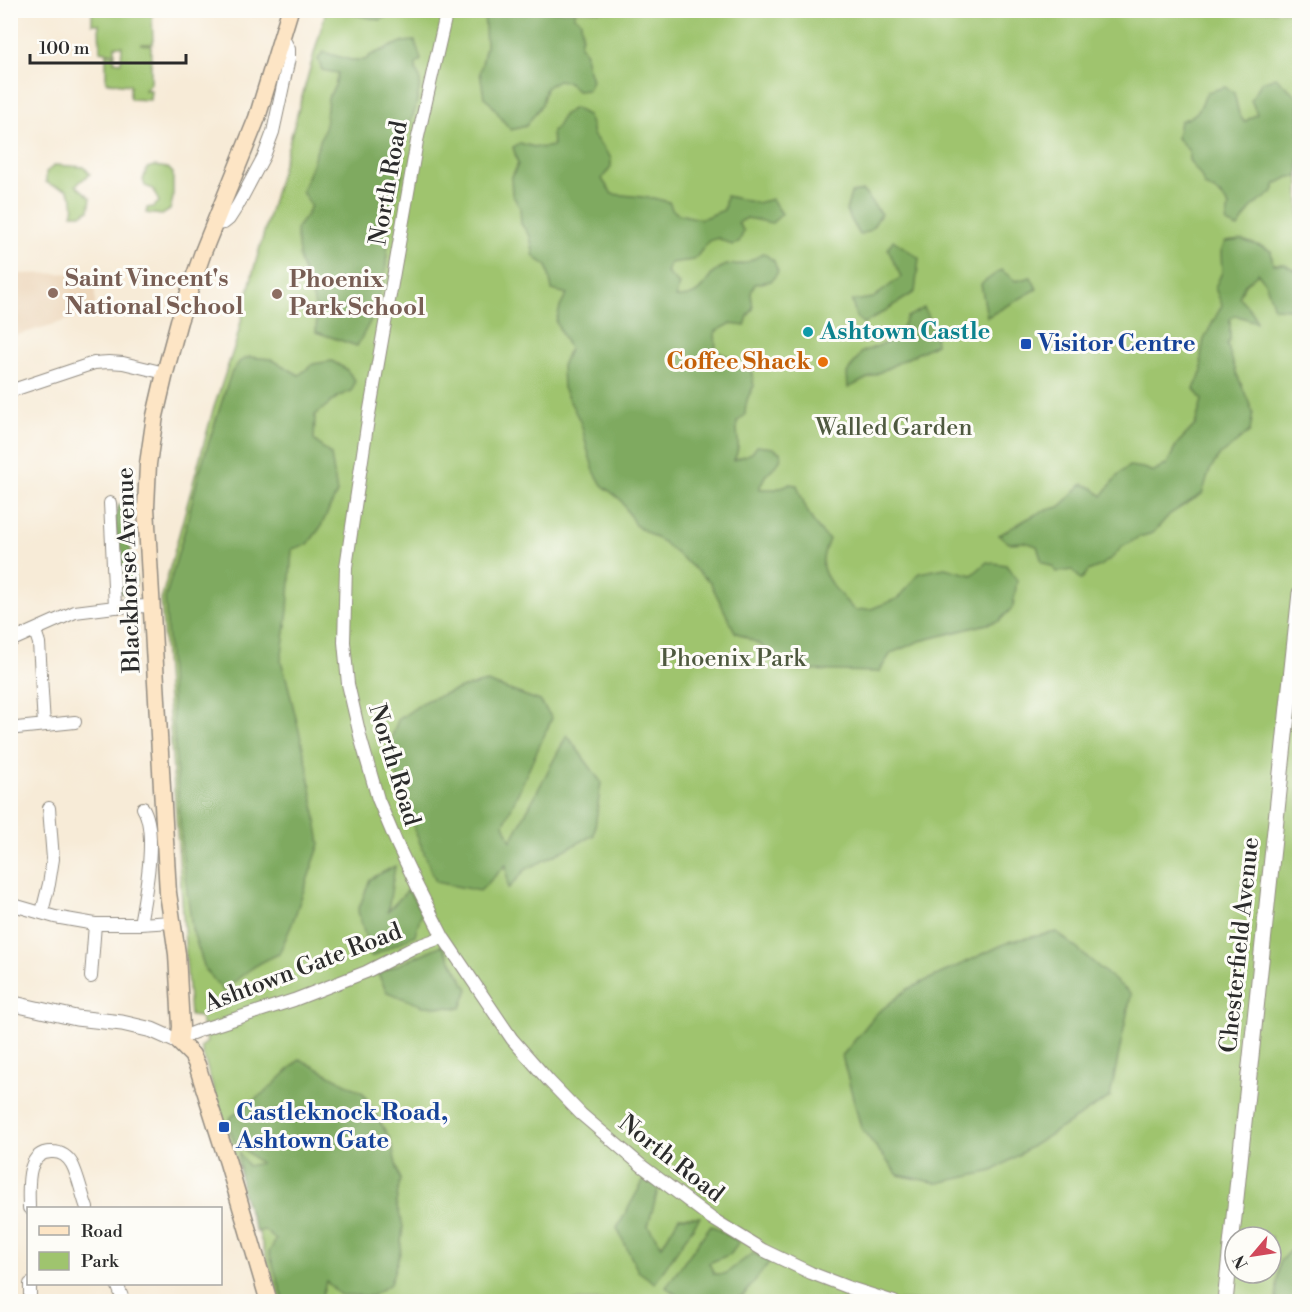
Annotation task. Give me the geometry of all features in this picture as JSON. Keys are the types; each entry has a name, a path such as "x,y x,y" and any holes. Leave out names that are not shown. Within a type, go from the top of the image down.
{"main road":[{"name":"Blackhorse Avenue","path":"179,1042 181,1026 177,954 168,893 148,550 146,507 148,464 155,416 179,321 214,224 257,118 290,10"},
{"path":"179,1042 192,1055 197,1065 232,1173 269,1302"}],"street":[{"name":"North Road","path":"447,10 417,141 376,372 346,567 344,642 348,684 378,799 397,844 443,937 512,1039 581,1114 642,1166 711,1218 763,1250 811,1273 894,1302"},
{"path":"10,391 94,363 123,363 165,373"},
{"path":"110,503 115,607"},
{"name":"Chesterfield Avenue","path":"1225,1302 1299,593"},
{"path":"10,641 75,612 115,607 153,606"},
{"path":"35,631 39,643 44,725"},
{"path":"17,728 75,722"},
{"path":"42,912 53,860 49,808"},
{"path":"140,924 149,873 148,820 143,808"},
{"path":"10,904 56,917 95,924 172,922"},
{"path":"91,977 95,924"},
{"name":"Ashtown Gate Road","path":"179,1042 190,1034 294,1000 366,972 416,946 443,937"},
{"path":"10,1003 76,1018 122,1023 152,1030 179,1042"},
{"path":"29,1207 32,1166 38,1156 47,1151 65,1155 72,1164 86,1207"},
{"path":"30,1285 30,1302"},
{"path":"117,1285 124,1302"}],"shaded area":[{"name":"Saint Vincent's National School","path":"95,273 95,312 11,337 11,274"}],"green space":[{"path":"92,11 152,11 153,44 140,44 151,45 151,83 145,90 151,90 150,100 130,99 130,85 106,82 106,54 115,55 114,61 121,62 122,46 115,46 115,53 100,51 99,24 92,24"},
{"name":"Phoenix Park","path":"326,11 1299,11 1299,1301 280,1301 204,1058 201,1047 207,1042 200,1017 190,1016 161,600 213,410 236,342 253,272"},
{"path":"342,11 396,11 380,20"},
{"path":"484,11 576,11 574,16 581,21 580,45 586,53 586,64 592,80 588,90 577,91 568,82 558,80 546,88 542,104 526,126 511,130 484,97 480,72 486,46"},
{"path":"415,41 421,60 416,64 420,85 415,110 405,136 403,172 390,219 385,276 374,314 357,346 316,332 317,315 300,262 296,229 311,205 302,192 325,127 328,98 335,86 338,73 322,70 318,59 323,52 351,60 365,60 371,55 402,42"},
{"path":"1275,77 1299,100 1299,177 1289,177 1276,184 1272,193 1252,207 1238,228 1226,223 1229,207 1220,194 1205,186 1189,160 1189,151 1177,138 1180,121 1198,111 1207,92 1225,87 1234,93 1239,114 1244,122 1257,114 1251,100 1261,83"},
{"path":"574,108 587,115 593,135 611,158 611,167 602,179 612,194 669,202 678,214 701,219 724,210 726,196 757,203 772,199 782,214 772,223 747,218 738,223 744,231 739,242 732,245 718,238 709,241 694,260 670,263 667,273 679,284 676,297 687,296 700,289 719,268 753,260 763,253 774,261 778,272 771,281 755,284 751,293 753,309 745,326 730,324 715,332 716,352 729,357 738,368 751,369 754,386 747,400 745,415 737,422 738,445 734,460 752,453 757,446 773,448 781,453 780,461 765,476 759,489 776,489 789,484 797,485 813,522 829,539 823,556 823,567 836,590 854,610 871,609 899,598 919,573 945,568 972,575 987,562 1006,565 1017,580 1013,607 999,621 920,641 891,653 879,672 797,670 779,665 761,645 735,632 710,582 663,542 635,525 621,500 602,485 594,471 581,423 563,388 562,366 569,349 556,322 567,294 552,290 547,266 534,257 530,236 521,224 520,208 512,194 511,179 518,164 513,147 520,143 536,147 553,146 552,131 557,127 563,115"},
{"path":"55,165 84,167 90,174 76,185 91,198 89,210 82,214 72,214 72,198 67,189 46,182 46,172"},
{"path":"154,166 168,168 173,173 173,198 170,210 162,215 146,213 147,208 159,202 153,189 145,186 143,180 147,168"},
{"path":"863,191 881,214 871,230 860,235 846,211 851,193"},
{"path":"893,240 919,258 915,292 864,324 856,317 852,301 873,298 901,277 888,249"},
{"path":"1242,240 1271,251 1273,264 1285,264 1299,273 1299,305 1293,309 1274,308 1266,284 1258,273 1244,286 1239,297 1253,313 1256,322 1235,315 1230,319 1230,340 1227,344 1253,412 1250,431 1220,455 1210,470 1202,494 1170,514 1153,533 1139,537 1122,547 1112,558 1088,571 1081,580 1073,570 1056,572 1053,567 1042,562 1037,546 1025,542 1009,543 999,535 1035,514 1059,507 1083,484 1093,488 1102,496 1119,474 1129,466 1154,472 1167,464 1177,444 1195,425 1202,400 1194,389 1202,371 1201,355 1204,339 1222,305 1215,288 1222,272 1221,252 1225,242"},
{"path":"1001,270 1016,281 1031,277 1037,289 987,317 981,284"},
{"path":"924,308 934,327 936,344 848,388 847,373 862,352 896,339 907,317"},
{"path":"249,357 271,359 299,375 313,364 332,361 346,369 355,380 352,391 339,396 315,415 314,440 331,455 337,493 320,528 308,544 292,549 288,610 281,661 307,764 320,844 279,954 249,970 224,992 205,969 192,929 182,851 165,599 199,473 231,373 240,361"},
{"path":"119,504 127,505 135,513 128,530 131,564 136,581 131,596 118,592 115,517"},
{"path":"487,682 540,701 552,718 504,824 511,841 567,735 601,782 594,835 525,870 508,889 506,865 480,891 436,882 407,811 389,744 398,720 425,701 461,688"},
{"path":"395,866 388,911 408,890 422,912 415,935 371,957 358,911 370,879"},
{"path":"1057,932 1131,994 1110,1097 993,1171 938,1183 898,1175 861,1128 842,1056 876,1014 908,989 1011,941"},
{"path":"442,945 468,989 461,1008 423,1006 387,992 378,974"},
{"path":"300,1059 363,1093 390,1139 400,1180 396,1203 403,1226 400,1253 390,1284 372,1296 340,1295 326,1281 321,1301 284,1301 269,1252 276,1240 264,1230 256,1232 241,1189 239,1153 248,1166 260,1163 234,1141 228,1124 231,1117 270,1088"},
{"path":"644,1180 659,1186 648,1226 662,1246 679,1217 700,1217 655,1283 638,1271 617,1228"},
{"path":"711,1225 739,1242 731,1254 709,1263 714,1274 725,1274 753,1253 770,1261 744,1295 733,1301 685,1301 666,1287"},
{"path":"1297,1243 1300,1243 1299,1301 1276,1301 1277,1285 1283,1285 1283,1258"}],"place":[{"name":"Saint Vincent's National School","path":"53,293"},
{"name":"Phoenix Park School","path":"277,294"},
{"name":"Ashtown Castle","path":"808,332"},
{"name":"Visitor Centre","path":"1026,344"},
{"name":"Coffee Shack","path":"823,362"},
{"name":"Castleknock Road, Ashtown Gate","path":"224,1127"}],"park label":[{"name":"Walled Garden","path":"894,428"}]}
